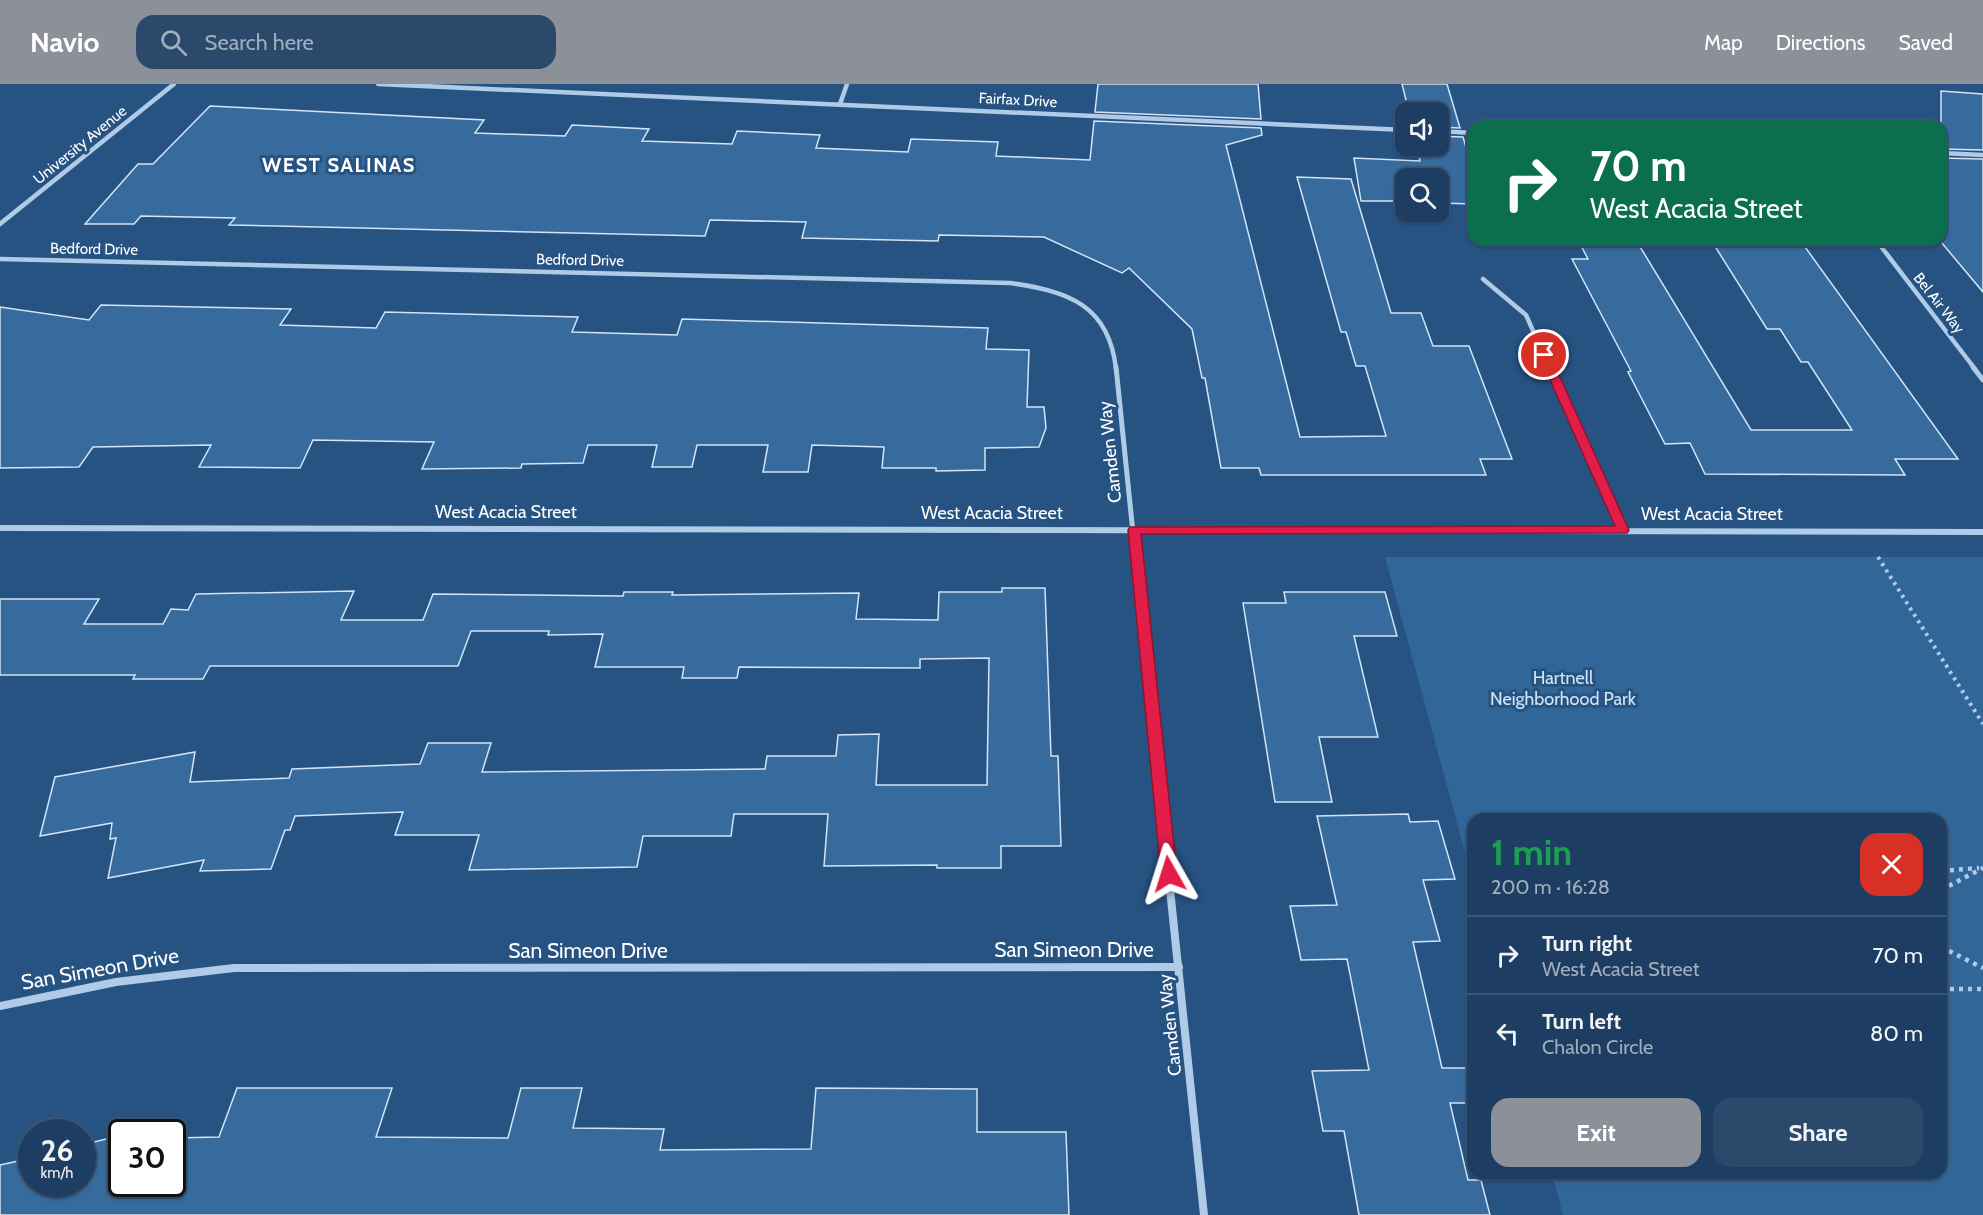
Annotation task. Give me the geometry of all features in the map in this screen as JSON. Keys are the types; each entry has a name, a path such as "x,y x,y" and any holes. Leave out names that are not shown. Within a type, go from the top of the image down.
{"street":[{"name":"University Avenue","path":"0,224 174,84"},
{"name":"Fairfax Drive","path":"378,84 1395,129"},
{"path":"840,104 847,84"},
{"path":"1449,132 1467,133"},
{"path":"1947,153 1983,155"},
{"name":"Bel Air Way","path":"1881,246 1983,380"},
{"name":"Bedford Drive","path":"0,259 1019,283 1062,295 1092,313 1111,339 1116,367"},
{"path":"1483,279 1526,315 1623,530"},
{"name":"Camden Way","path":"1116,367 1204,1215"},
{"name":"West Acacia Street","path":"0,528 1983,532"},
{"name":"San Simeon Drive","path":"0,1006 48,994 148,976 234,968 1179,968"}],"path":[{"path":"1862,531 1983,724"},
{"path":"1947,871 1983,868"},
{"path":"1947,887 1983,868"},
{"path":"1947,950 1983,968"},
{"path":"1947,989 1983,989"}],"green space":[{"name":"Hartnell Neighborhood Park","path":"1385,557 1983,557 1983,1215 1563,1215 1554,1179 1947,1179 1947,813 1467,813 1467,860"}],"building":[{"path":"1098,84 1258,84 1261,119 1095,112"},
{"path":"1402,84 1447,84 1460,128 1449,128 1449,102 1406,102"},
{"path":"1941,91 1983,94 1983,150 1947,149 1947,120 1941,120"},
{"path":"210,106 484,120 475,133 565,136 572,125 649,129 642,141 732,144 737,131 820,135 816,148 908,152 911,139 998,142 996,156 1090,160 1094,121 1261,128 1262,135 1226,145 1300,437 1386,436 1365,366 1356,366 1346,332 1341,332 1297,177 1351,179 1391,313 1421,313 1433,346 1469,346 1512,459 1480,459 1486,475 1261,475 1259,468 1221,468 1205,378 1202,378 1192,329 1129,268 1122,273 1044,237 939,235 938,241 802,238 806,222 710,220 705,236 229,225 235,218 141,216 134,224 85,224 138,164 153,164"},
{"path":"1449,136 1463,137 1467,151 1467,204 1449,203 1449,168 1395,168 1395,201 1361,201 1354,158 1420,161 1419,156 1449,156"},
{"path":"1947,158 1983,159 1983,292 1944,246 1947,246"},
{"path":"1581,246 1640,246 1751,430 1852,430 1808,362 1801,362 1780,329 1767,329 1715,246 1804,246 1958,459 1895,459 1905,475 1705,474 1690,443 1665,444 1628,372 1631,371 1572,259 1588,259"},
{"path":"101,305 291,309 280,325 376,328 385,312 578,317 572,332 677,335 682,319 988,328 986,349 1029,350 1027,407 1044,407 1046,428 1039,447 985,448 985,470 936,471 936,468 882,468 884,447 812,445 808,472 763,472 768,445 697,445 692,467 652,467 657,445 588,445 583,463 522,464 521,468 422,469 434,442 313,440 300,468 199,467 211,445 93,447 79,467 0,468 0,307 89,320"},
{"path":"1002,588 1045,588 1051,756 1058,756 1061,846 1001,846 1001,868 937,868 937,865 824,866 828,814 734,814 731,836 643,836 637,867 469,870 479,835 395,835 403,812 295,816 290,830 285,830 271,869 200,871 204,860 108,878 116,838 110,839 112,823 40,836 55,777 195,752 190,782 289,778 292,769 420,764 428,743 491,743 482,772 765,769 767,756 836,756 838,735 879,734 876,785 987,785 989,658 920,659 920,668 739,667 737,678 682,678 684,667 595,667 603,634 548,635 549,631 471,631 458,666 210,666 203,679 133,679 135,675 0,675 0,599 99,599 84,624 163,624 171,609 188,610 196,594 354,591 341,620 423,620 433,594 623,596 624,592 673,592 672,595 859,593 856,619 938,620 939,592 1002,592"},
{"path":"1284,592 1385,592 1397,636 1354,636 1378,737 1319,737 1332,802 1275,802 1243,603 1286,603"},
{"path":"1408,814 1410,822 1438,821 1455,879 1423,880 1440,941 1413,942 1442,1068 1467,1068 1467,1103 1450,1103 1467,1179 1481,1180 1490,1215 1359,1215 1344,1131 1323,1131 1312,1071 1369,1070 1347,959 1301,960 1290,906 1337,905 1317,816"},
{"path":"237,1088 392,1088 376,1137 508,1138 521,1088 582,1088 573,1128 664,1129 660,1150 811,1149 816,1088 977,1089 977,1132 1066,1132 1069,1215 0,1215 0,1165 18,1161 18,1197 96,1197 96,1142 108,1139 108,1197 186,1197 186,1138 219,1137"}],"district":[{"name":"WEST SALINAS","path":"339,165"}],"route":[{"path":"1169,874 1134,530 1623,530 1544,355"}]}
